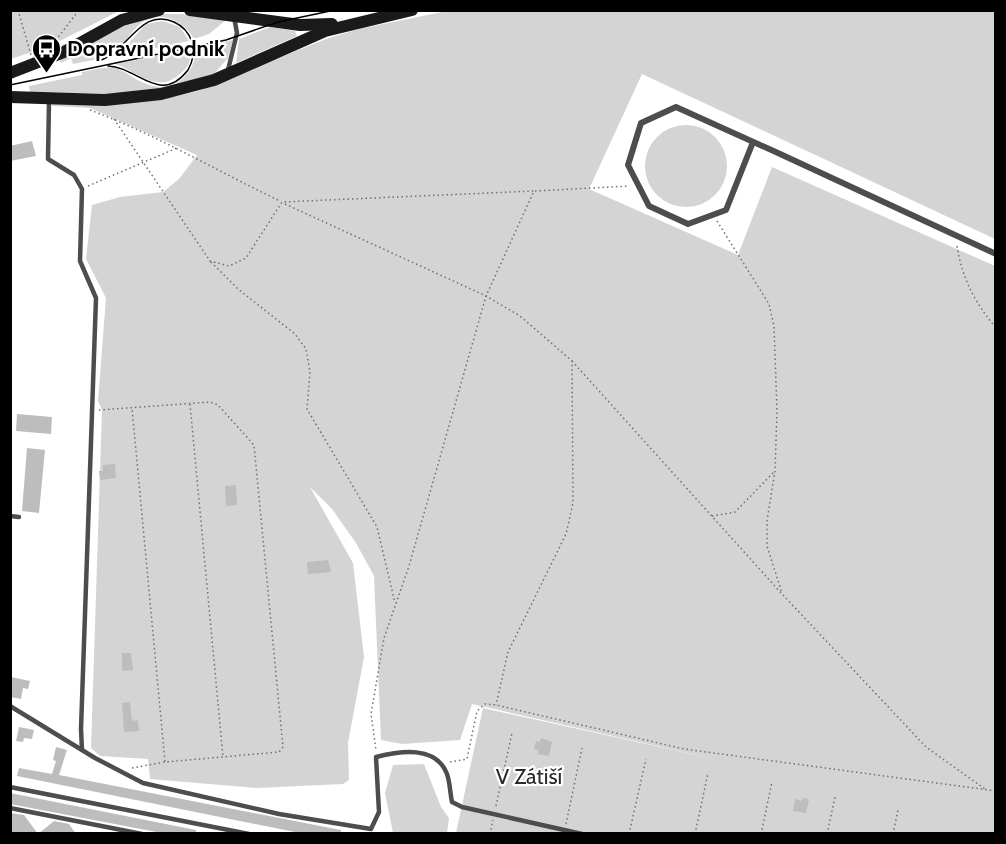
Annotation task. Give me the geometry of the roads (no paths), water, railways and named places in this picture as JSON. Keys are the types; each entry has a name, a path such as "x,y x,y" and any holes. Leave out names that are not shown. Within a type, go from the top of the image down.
{"street":[{"path":"10,73 64,52 123,15 159,10"},
{"path":"190,10 234,13 300,25 357,22"},
{"path":"10,97 105,100 161,94 223,76 314,36 357,22 412,10"},
{"path":"753,142 726,210 688,224 649,206 628,165 641,123 676,107 753,142 996,254"}],"lane":[{"path":"223,76 231,65 237,37 234,13"},
{"path":"49,97 48,159 74,175 82,189 80,261 96,298 82,750"},
{"path":"10,516 19,517"},
{"path":"10,706 82,750 143,783 373,832 379,813 376,757 392,753 428,753 439,761 447,774 452,802 582,834"},
{"path":"10,787 249,834"},
{"path":"10,808 142,834"}],"tram line":[{"path":"10,85 226,40 278,22 335,10"},
{"path":"99,61 109,56 135,32 153,20 163,19 174,22 185,30 192,42 193,56 188,70 178,80 168,85 158,85 119,68 108,66"}],"place":[{"name":"Dopravní podnik","path":"46,74"}],"park label":[{"name":"V Zátiší","path":"529,776"}]}
